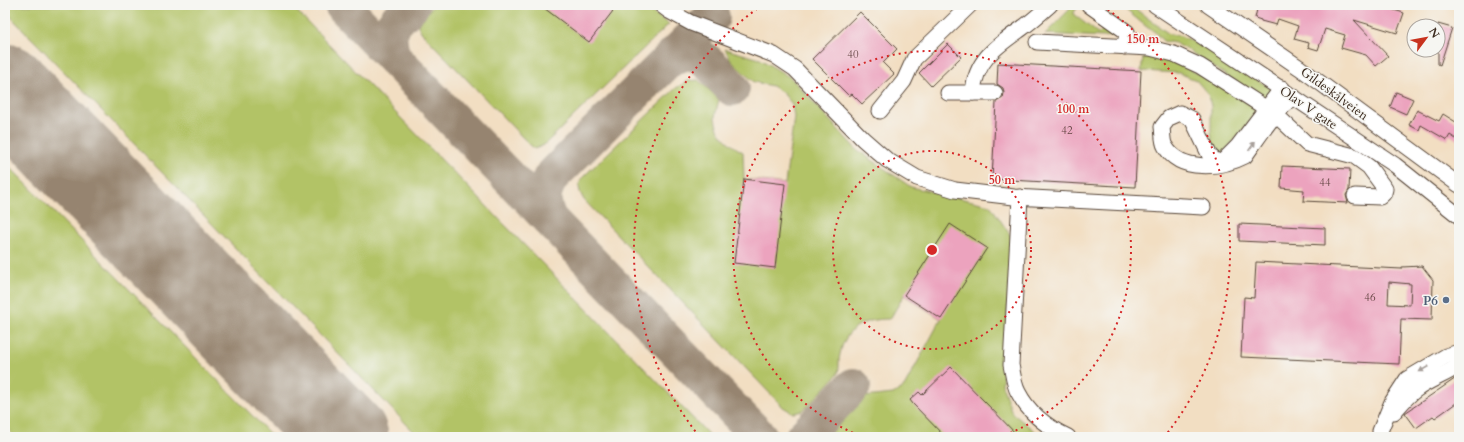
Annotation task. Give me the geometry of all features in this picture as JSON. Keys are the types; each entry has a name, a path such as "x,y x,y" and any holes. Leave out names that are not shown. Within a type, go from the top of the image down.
{"street":[{"path":"662,5 669,11 691,23 774,55 795,69 863,139 887,160 917,178 955,190 1020,197 1203,207"},
{"path":"880,111 904,81 914,59 970,5"},
{"path":"973,93 977,72 985,58 994,49 1023,28 1050,5"},
{"path":"1089,5 1127,32 1125,47"},
{"name":"Olav V gate","path":"1155,5 1282,88 1395,165 1459,216"},
{"name":"Gildeskålveien","path":"1208,5 1300,68 1459,185"},
{"path":"1037,42 1150,48 1174,54 1200,66 1271,111 1307,144 1354,156 1369,167 1385,189 1384,194 1380,197 1355,196"},
{"path":"1220,164 1271,111 1282,88"},
{"path":"948,93 995,93"},
{"path":"1271,111 1294,97"},
{"path":"1020,197 1011,365 1017,392 1032,414 1054,430 1068,437"},
{"path":"1379,435 1392,402 1407,379 1446,356 1459,352"},
{"path":"1379,435 1400,404 1417,389 1459,365"}],"green space":[{"path":"5,5 291,5 711,437 419,437 5,11"},
{"path":"434,5 642,5 669,24 544,145 535,149 422,33 418,26 420,20"},
{"path":"1067,5 1079,5 1073,14 1099,34 1106,26 1114,35 1104,37 1045,34 1070,9"},
{"path":"1120,5 1130,5 1169,34 1181,36 1201,45 1269,87 1272,91 1265,101 1188,50 1175,43 1163,41 1154,31 1148,28"},
{"path":"725,49 760,59 791,78 856,149 911,187 990,205 1013,239 1002,385 1012,413 1037,433 1037,437 824,437 864,397 893,394 904,387 941,319 904,295 890,319 880,319 864,323 851,331 839,356 838,373 802,411 793,413 783,407 584,200 579,189 582,178 676,88 688,81 698,80 719,99 715,116 716,124 724,138 743,152 744,179 785,184 794,117 792,104 783,93 772,86 754,82 732,62"},
{"path":"1151,56 1158,56 1204,76 1257,108 1256,115 1223,153 1216,149 1213,145 1211,132 1211,106 1208,94 1196,80 1179,73 1141,71 1143,59"},
{"path":"5,162 273,437 15,437 5,427"}],"building":[{"path":"540,5 605,5 613,11 589,42"},
{"path":"1258,5 1266,5 1275,8 1276,5 1377,5 1404,13 1397,33 1354,20 1388,56 1376,66 1366,55 1341,48 1345,35 1325,29 1318,50 1308,47 1309,43 1294,39 1298,26 1278,19 1276,25 1255,18"},
{"path":"860,12 897,49 883,63 894,74 862,104 852,94 849,96 812,59"},
{"path":"1446,26 1452,28 1446,46"},
{"path":"948,44 961,57 931,86 919,73"},
{"path":"1438,58 1442,58 1440,65 1438,64"},
{"path":"998,63 1141,71 1135,187 992,179 996,102 1003,98 1004,93 1003,88 997,84"},
{"path":"1396,92 1413,99 1406,114 1390,107"},
{"path":"1417,110 1439,121 1443,114 1459,124 1459,141 1450,135 1447,140 1421,125 1419,130 1409,125"},
{"path":"1282,166 1350,169 1349,190 1346,195 1348,203 1303,201 1304,190 1281,188"},
{"path":"744,179 785,184 775,268 734,263"},
{"path":"950,224 987,248 941,319 904,295"},
{"path":"1239,224 1325,228 1325,245 1239,241"},
{"path":"1256,262 1402,269 1402,267 1422,266 1433,280 1432,320 1401,319 1399,364 1241,357 1244,297 1254,298","holes":["1389,282 1411,284 1410,305 1388,304"]},
{"path":"951,367 1019,437 945,437 910,400 919,392 922,395"},
{"path":"1459,376 1459,401 1435,418 1433,416 1416,428 1405,413"}],"taxiway":[{"path":"342,5 760,437"},
{"path":"393,58 390,40 392,28 399,18 412,5"},
{"path":"549,219 544,203 544,193 551,177 712,17"},
{"path":"670,59 680,55 690,54 698,56 712,66 732,88"},
{"path":"803,437 853,386"}],"runway":[{"path":"5,88 344,437"}],"place":[{"name":"P6","path":"1446,300"}]}
